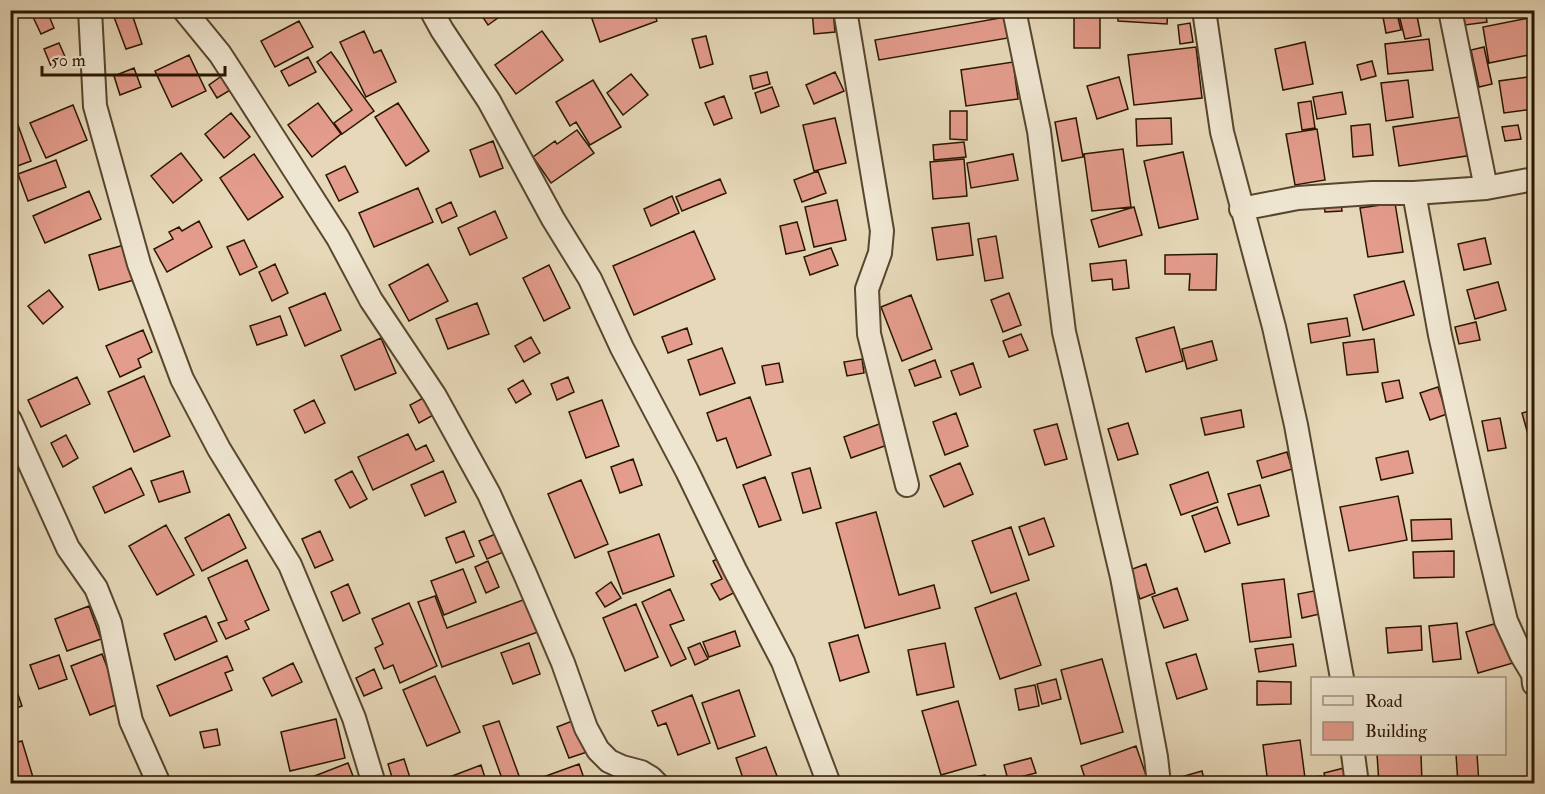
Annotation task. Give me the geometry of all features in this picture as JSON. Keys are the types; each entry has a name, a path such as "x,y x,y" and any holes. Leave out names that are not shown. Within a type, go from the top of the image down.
{"street":[{"path":"90,10 95,106 139,264 182,379 219,449 290,565 354,718 374,783"},
{"path":"184,10 220,54 338,238 371,300 435,396 489,494 530,584 563,663 586,728 598,750 609,760 641,772 657,783"},
{"path":"430,10 489,101 553,219 590,279 622,348 783,662 829,783"},
{"path":"845,10 882,231 880,253 867,289 869,334 907,485"},
{"path":"1014,10 1039,131 1064,332 1122,577 1159,783"},
{"path":"1204,10 1222,132 1274,327 1296,425 1342,677"},
{"path":"1450,10 1486,188"},
{"path":"1241,209 1298,198 1486,188 1534,178"},
{"path":"1414,193 1440,335 1506,621 1534,677"},
{"path":"10,420 68,548 96,588 110,623 131,721 159,783"},
{"path":"1353,755 1358,783"}],"building":[{"path":"478,10 509,10 488,25"},
{"path":"589,10 653,10 657,21 600,42"},
{"path":"812,10 833,10 835,32 814,34"},
{"path":"1118,10 1168,10 1167,24 1118,21"},
{"path":"1463,10 1485,10 1487,22 1465,25"},
{"path":"47,11 54,28 41,34 33,17"},
{"path":"131,11 142,44 126,49 114,17"},
{"path":"1416,11 1421,36 1405,39 1399,15"},
{"path":"1074,12 1100,13 1100,48 1074,48"},
{"path":"1397,14 1401,30 1386,33 1383,17"},
{"path":"1011,16 1014,37 879,60 875,40"},
{"path":"1534,17 1534,54 1489,63 1483,27"},
{"path":"299,21 313,47 275,67 261,41"},
{"path":"1190,23 1193,42 1180,44 1178,25"},
{"path":"364,31 374,53 381,50 396,82 366,97 340,42"},
{"path":"542,31 563,60 516,94 495,65"},
{"path":"706,36 713,64 700,68 692,39"},
{"path":"1429,39 1433,70 1388,74 1385,44"},
{"path":"1305,42 1313,84 1283,90 1275,49"},
{"path":"59,43 66,59 51,66 44,49"},
{"path":"1196,47 1202,98 1134,105 1128,55"},
{"path":"1484,47 1492,84 1479,87 1471,50"},
{"path":"331,52 374,111 342,134 334,123 352,110 317,62"},
{"path":"189,55 206,91 172,107 155,71"},
{"path":"308,57 316,72 289,86 281,71"},
{"path":"1372,61 1376,76 1361,80 1357,65"},
{"path":"1013,62 1018,99 966,106 961,70"},
{"path":"134,68 141,87 120,95 114,76"},
{"path":"767,72 770,84 753,89 750,76"},
{"path":"835,72 844,91 814,104 806,85"},
{"path":"631,74 648,95 623,115 607,93"},
{"path":"223,75 232,89 217,98 209,85"},
{"path":"1534,76 1534,109 1504,113 1499,81"},
{"path":"1119,77 1128,109 1097,119 1087,86"},
{"path":"593,80 621,127 590,145 576,122 570,126 556,102"},
{"path":"1408,80 1413,117 1386,121 1381,83"},
{"path":"772,87 779,106 761,113 755,93"},
{"path":"1342,92 1346,114 1317,119 1313,97"},
{"path":"724,96 732,118 714,125 705,103"},
{"path":"1311,101 1315,128 1302,130 1298,103"},
{"path":"10,103 31,161 12,168 10,162"},
{"path":"318,103 341,134 312,157 288,125"},
{"path":"398,103 429,151 406,166 375,117"},
{"path":"73,105 87,140 46,158 30,123"},
{"path":"950,111 967,111 967,140 950,139"},
{"path":"231,113 250,137 224,158 205,134"},
{"path":"1467,116 1473,155 1399,166 1393,127"},
{"path":"835,118 846,163 814,171 803,125"},
{"path":"1076,118 1083,157 1062,161 1055,122"},
{"path":"1171,118 1172,144 1137,146 1136,119"},
{"path":"1370,124 1373,155 1353,157 1351,126"},
{"path":"1518,125 1521,139 1505,141 1502,127"},
{"path":"1317,129 1325,180 1295,185 1286,134"},
{"path":"577,130 594,153 551,183 533,157 555,141 557,144"},
{"path":"493,141 503,168 480,177 470,150"},
{"path":"964,142 966,157 934,160 933,145"},
{"path":"1123,149 1131,207 1092,211 1084,154"},
{"path":"1183,152 1198,219 1159,228 1144,161"},
{"path":"181,153 202,180 173,203 151,176"},
{"path":"254,154 283,197 248,220 220,178"},
{"path":"1013,154 1018,180 971,188 967,163"},
{"path":"964,159 967,196 933,199 930,162"},
{"path":"56,160 66,187 28,201 18,174"},
{"path":"345,166 358,192 339,201 326,175"},
{"path":"818,171 826,193 802,202 794,180"},
{"path":"720,179 726,193 682,211 676,197"},
{"path":"418,188 433,222 374,247 359,213"},
{"path":"89,191 101,219 45,243 33,216"},
{"path":"1340,194 1342,211 1325,212 1323,196"},
{"path":"672,196 679,213 651,226 644,209"},
{"path":"837,200 846,240 814,247 805,207"},
{"path":"451,202 457,216 442,223 436,209"},
{"path":"1395,203 1403,252 1368,257 1360,208"},
{"path":"1134,207 1142,235 1099,247 1091,220"},
{"path":"495,211 507,238 470,255 458,228"},
{"path":"199,221 212,247 167,272 154,249 173,239 169,232 179,227 182,231"},
{"path":"797,222 805,250 786,254 780,226"},
{"path":"969,223 973,255 937,260 932,228"},
{"path":"694,231 715,279 634,315 613,266"},
{"path":"996,236 1003,278 985,281 978,239"},
{"path":"1485,238 1491,264 1464,270 1458,244"},
{"path":"244,240 257,267 240,275 227,247"},
{"path":"124,245 134,280 99,290 89,255"},
{"path":"831,248 838,265 810,275 804,257"},
{"path":"1217,254 1216,290 1189,290 1190,274 1165,274 1165,255"},
{"path":"1126,260 1129,288 1113,290 1112,279 1092,281 1090,264"},
{"path":"275,264 288,293 272,301 259,272"},
{"path":"428,264 448,301 409,321 389,285"},
{"path":"549,265 570,308 544,321 523,278"},
{"path":"1404,281 1414,315 1363,330 1354,295"},
{"path":"1498,282 1506,310 1475,319 1467,290"},
{"path":"49,290 63,307 43,324 28,306"},
{"path":"325,293 341,330 305,346 289,308"},
{"path":"1009,293 1021,325 1003,332 991,300"},
{"path":"911,295 932,349 902,361 881,307"},
{"path":"477,303 489,334 448,349 436,319"},
{"path":"280,316 287,335 257,345 250,326"},
{"path":"1347,318 1350,336 1311,343 1308,324"},
{"path":"1476,322 1480,340 1459,344 1455,327"},
{"path":"1174,327 1183,361 1146,372 1136,338"},
{"path":"687,328 692,344 668,353 662,337"},
{"path":"143,330 152,352 138,359 141,367 120,377 106,346"},
{"path":"1021,334 1028,350 1009,357 1003,341"},
{"path":"531,337 540,353 524,362 515,346"},
{"path":"381,338 396,373 355,390 341,356"},
{"path":"1374,339 1378,372 1347,375 1343,343"},
{"path":"1212,341 1217,360 1187,369 1182,349"},
{"path":"722,348 735,383 700,395 688,360"},
{"path":"862,359 864,373 847,376 844,362"},
{"path":"935,360 941,377 915,386 909,370"},
{"path":"779,363 783,382 766,385 762,366"},
{"path":"973,363 981,387 960,395 951,371"},
{"path":"144,376 170,436 134,452 108,392"},
{"path":"77,377 90,404 41,427 28,400"},
{"path":"568,377 574,392 557,400 551,384"},
{"path":"523,380 531,394 516,403 508,389"},
{"path":"1399,380 1403,398 1386,402 1382,383"},
{"path":"1438,387 1447,414 1430,420 1420,393"},
{"path":"427,396 437,413 419,423 410,405"},
{"path":"750,397 771,455 737,468 726,438 717,441 707,413"},
{"path":"314,400 325,423 305,433 294,410"},
{"path":"602,400 619,446 586,458 569,412"},
{"path":"1241,410 1244,427 1205,435 1201,418"},
{"path":"1534,410 1534,444 1531,445 1522,413"},
{"path":"956,413 968,446 945,455 933,422"},
{"path":"1500,418 1506,448 1488,451 1482,421"},
{"path":"882,423 890,444 851,458 844,437"},
{"path":"1128,423 1138,454 1118,460 1108,429"},
{"path":"1057,424 1067,459 1045,465 1034,430"},
{"path":"408,434 416,450 426,445 434,461 373,490 358,457"},
{"path":"66,435 78,458 63,467 51,443"},
{"path":"1408,451 1413,473 1381,480 1376,458"},
{"path":"1287,452 1292,469 1262,478 1257,461"},
{"path":"633,459 642,485 620,493 611,467"},
{"path":"960,463 973,494 944,507 930,476"},
{"path":"131,468 144,495 105,513 93,487"},
{"path":"810,468 821,508 803,513 792,473"},
{"path":"183,471 190,492 159,502 151,481"},
{"path":"352,471 367,499 350,508 335,480"},
{"path":"443,471 456,502 425,516 411,485"},
{"path":"1208,472 1218,502 1181,515 1170,485"},
{"path":"765,477 781,520 759,527 743,485"},
{"path":"581,480 608,544 575,558 548,494"},
{"path":"1260,485 1269,516 1238,525 1228,494"},
{"path":"1398,496 1407,540 1349,551 1340,507"},
{"path":"1217,507 1230,543 1205,552 1192,516"},
{"path":"876,512 899,595 934,585 940,608 865,628 836,523"},
{"path":"229,514 246,548 202,571 185,538"},
{"path":"1044,518 1054,546 1029,555 1019,527"},
{"path":"1451,519 1452,539 1412,541 1411,520"},
{"path":"166,525 194,575 157,595 129,546"},
{"path":"1011,527 1029,580 991,593 972,541"},
{"path":"505,530 513,548 487,559 479,541"},
{"path":"320,531 333,560 315,568 302,539"},
{"path":"464,531 474,556 456,563 446,538"},
{"path":"659,534 674,576 623,594 608,552"},
{"path":"1454,551 1454,577 1414,578 1413,552"},
{"path":"725,555 743,588 720,600 711,584 722,579 713,561"},
{"path":"247,560 269,610 245,621 249,629 226,639 218,623 227,620 208,578"},
{"path":"488,561 499,587 486,593 475,567"},
{"path":"1146,564 1155,593 1140,599 1130,570"},
{"path":"463,569 476,602 444,615 431,581"},
{"path":"1284,579 1291,637 1250,642 1242,584"},
{"path":"611,582 621,598 605,607 596,593"},
{"path":"348,584 360,613 343,621 331,592"},
{"path":"1177,588 1188,620 1164,628 1152,597"},
{"path":"670,589 684,620 670,625 686,659 671,666 642,602"},
{"path":"1319,590 1324,613 1302,618 1298,594"},
{"path":"1016,593 1041,665 1000,679 975,608"},
{"path":"435,596 447,628 534,596 546,629 442,667 418,602"},
{"path":"409,603 437,666 400,683 393,665 384,669 375,648 383,644 372,619"},
{"path":"636,604 658,657 625,671 603,618"},
{"path":"89,606 101,639 67,651 55,619"},
{"path":"206,616 217,641 175,660 164,634"},
{"path":"1501,622 1513,663 1478,673 1466,632"},
{"path":"1457,623 1461,659 1433,662 1429,626"},
{"path":"1421,626 1422,650 1388,653 1386,628"},
{"path":"735,631 740,646 709,657 703,642"},
{"path":"858,635 869,672 840,681 829,643"},
{"path":"529,643 540,674 513,684 501,653"},
{"path":"700,643 708,659 695,665 688,648"},
{"path":"945,643 954,687 917,695 908,650"},
{"path":"1293,644 1296,666 1259,672 1255,649"},
{"path":"102,654 121,703 90,715 71,666"},
{"path":"1196,654 1207,689 1177,699 1166,663"},
{"path":"59,655 67,679 39,689 30,665"},
{"path":"227,656 233,670 225,673 232,690 170,716 157,686"},
{"path":"1102,659 1123,732 1081,744 1061,670"},
{"path":"293,663 302,682 272,696 263,678"},
{"path":"374,669 382,688 364,696 356,678"},
{"path":"435,676 460,732 427,746 403,690"},
{"path":"1056,679 1061,699 1042,704 1037,684"},
{"path":"10,680 13,680 22,706 10,710"},
{"path":"1257,681 1291,682 1291,704 1257,705"},
{"path":"1035,685 1039,706 1019,710 1015,689"},
{"path":"739,690 755,736 718,749 702,703"},
{"path":"692,695 710,743 678,755 666,723 658,726 652,711"},
{"path":"958,701 976,765 941,775 922,711"},
{"path":"336,719 345,758 290,771 281,732"},
{"path":"575,720 587,752 569,758 557,727"},
{"path":"499,721 522,784 504,784 483,726"},
{"path":"217,729 220,745 204,748 200,732"},
{"path":"1300,740 1305,778 1321,776 1322,784 1268,784 1263,745"},
{"path":"22,741 35,784 10,784 10,744"},
{"path":"1136,746 1149,784 1087,784 1081,766"},
{"path":"766,747 780,784 745,784 736,758"},
{"path":"1377,755 1421,755 1422,784 1379,784"},
{"path":"1456,755 1477,755 1479,784 1458,784"},
{"path":"1031,758 1036,773 1008,780 1004,765"},
{"path":"404,759 412,784 394,784 388,764"},
{"path":"348,763 356,784 314,784 312,777"},
{"path":"579,764 586,784 524,784"},
{"path":"481,765 487,784 449,784 447,778"},
{"path":"1344,768 1348,784 1327,784 1324,773"},
{"path":"1202,771 1205,784 1183,784 1181,777"},
{"path":"985,775 987,784 944,784 943,782"}]}
